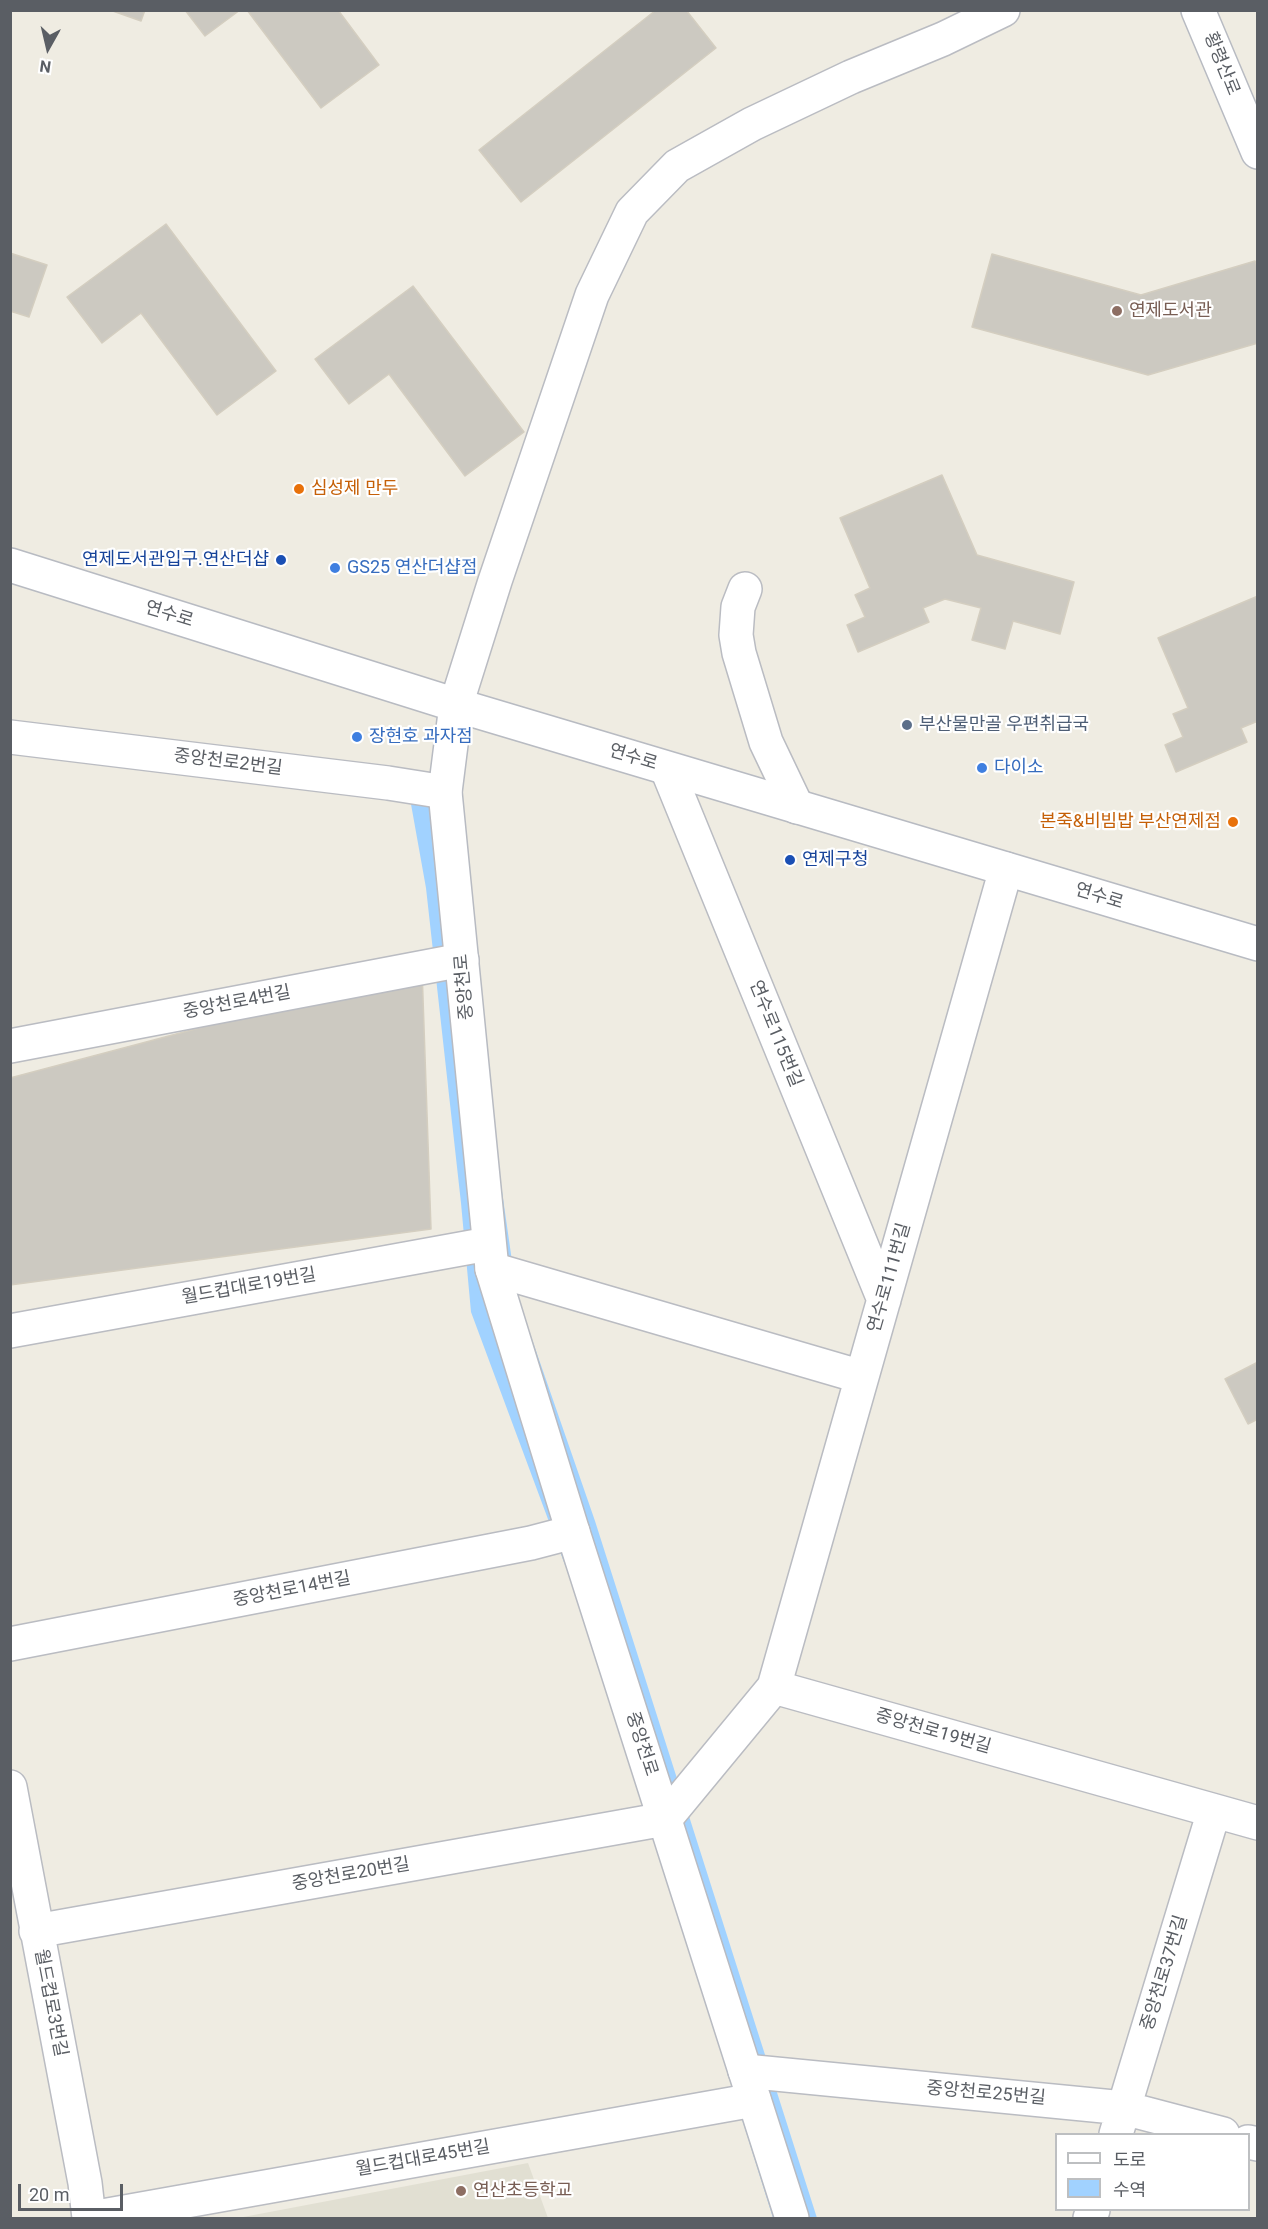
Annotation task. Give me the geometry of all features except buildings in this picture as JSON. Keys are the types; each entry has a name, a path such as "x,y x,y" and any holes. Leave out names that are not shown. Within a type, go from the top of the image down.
{"street":[{"name":"중앙천로","path":"792,2218 573,1532 490,1256 445,792 456,705 495,581 592,295 632,212 677,166 752,124 851,77 943,39 1004,10"},
{"name":"황령산로","path":"1198,10 1257,152"},
{"name":"연수로","path":"10,565 666,769 1257,944"},
{"path":"745,589 738,607 736,635 739,653 766,742 797,807"},
{"name":"중앙천로2번길","path":"10,737 445,792"},
{"name":"연수로115번길","path":"666,769 884,1300"},
{"name":"연수로111번길","path":"774,1687 1006,869"},
{"name":"중앙천로4번길","path":"10,1046 462,960"},
{"path":"490,1256 862,1377"},
{"name":"월드컵대로19번길","path":"10,1331 490,1256"},
{"name":"중앙천로14번길","path":"10,1644 531,1543 573,1532"},
{"path":"665,1819 774,1687"},
{"name":"중앙천로19번길","path":"774,1687 1257,1823"},
{"name":"월드컵로3번길","path":"10,1787 90,2218"},
{"name":"중앙천로37번길","path":"1120,2121 1214,1811"},
{"name":"중앙천로20번길","path":"36,1931 665,1819"},
{"name":"중앙천로25번길","path":"750,2085 1120,2121 1215,2133"},
{"name":"월드컵대로45번길","path":"90,2218 750,2085"}],"shaded area":[{"name":"연산초등학교","path":"528,2163 548,2218 238,2218"}],"water":[{"path":"454,784 473,989 517,1296 595,1521 817,2218 773,2218 584,1616 471,1312 426,888 409,793"}],"place":[{"name":"연제도서관","path":"1117,311"},
{"name":"심성제 만두","path":"299,489"},
{"name":"연제도서관입구.연산더샵","path":"281,560"},
{"name":"GS25 연산더샵점","path":"335,568"},
{"name":"부산물만골 우편취급국","path":"907,725"},
{"name":"장현호 과자점","path":"357,737"},
{"name":"다이소","path":"982,768"},
{"name":"본죽&비빔밥 부산연제점","path":"1233,822"},
{"name":"연제구청","path":"790,860"},
{"name":"연산초등학교","path":"461,2191"}]}
